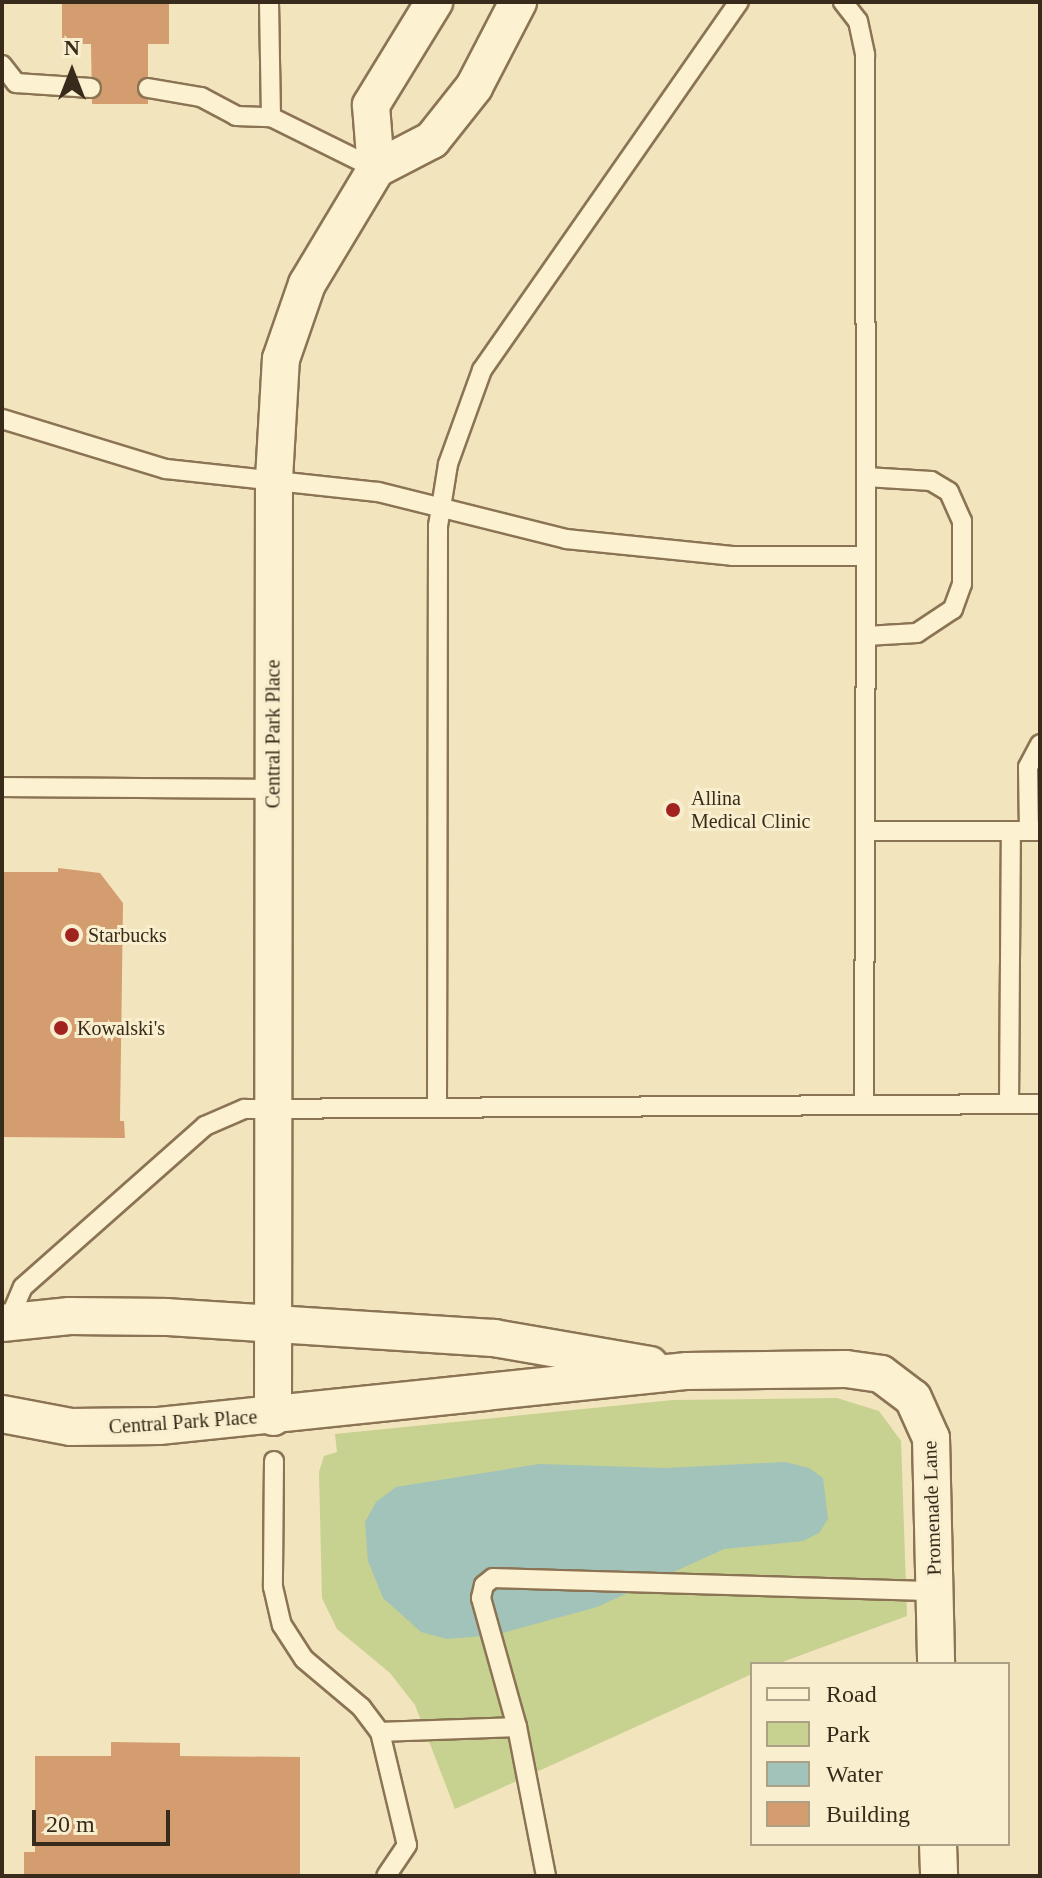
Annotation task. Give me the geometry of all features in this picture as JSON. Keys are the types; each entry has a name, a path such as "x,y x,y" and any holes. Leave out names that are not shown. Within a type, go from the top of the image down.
{"street":[{"path":"376,169 371,105 434,2"},
{"name":"Central Park Place","path":"2,1414 108,1428 273,1417 274,479 281,359 292,318 339,224 376,169 432,140 474,87 518,2"},
{"path":"5,1322 124,1314 273,1323"},
{"name":"Promenade Lane","path":"273,1323 494,1338 687,1371"},
{"name":"Promenade Lane","path":"273,1417 687,1371 846,1369 881,1374 899,1384 924,1416 931,1438 936,1662"},
{"path":"938,1846 939,1876"}],"lane":[{"path":"269,2 271,117"},
{"path":"437,1105 440,509 448,464 482,370 739,2"},
{"path":"843,2 858,21 865,55 864,1102"},
{"path":"2,65 16,83 91,88"},
{"path":"148,88 201,97 236,116 271,117 376,169"},
{"path":"2,419 166,469 378,492 566,539 626,548 732,556 866,556"},
{"path":"866,477 931,481 949,492 962,521 962,584 953,609 917,633 866,636"},
{"path":"1009,1104 1027,831 1028,767 1040,744"},
{"path":"2,787 273,789"},
{"path":"866,831 1027,831"},
{"path":"5,1322 23,1287 205,1126 230,1112 274,1106 864,1102 1040,1104"},
{"path":"274,1461 273,1587 282,1625 304,1659 361,1707 380,1732 407,1845 386,1876"},
{"path":"546,1876 517,1727 481,1598 484,1585 493,1578 935,1591"},
{"path":"380,1732 517,1727"}],"green space":[{"path":"837,1398 879,1411 901,1441 907,1616 782,1662 750,1662 750,1675 455,1809 415,1705 390,1673 337,1629 322,1598 319,1472 324,1456 337,1452 335,1434 673,1400"}],"water":[{"path":"785,1462 809,1468 823,1478 828,1519 819,1533 803,1541 724,1549 597,1607 495,1635 447,1639 421,1632 383,1598 368,1561 365,1522 376,1502 396,1487 539,1464 666,1468"}],"building":[{"path":"62,2 169,2 169,44 148,44 148,104 92,104 91,44 62,44"},
{"name":"Kowalski's","path":"58,868 100,873 123,903 120,1121 124,1121 125,1138 2,1137 2,872 58,872"},
{"path":"111,1742 180,1743 180,1756 300,1757 300,1876 24,1876 24,1852 35,1852 35,1756 111,1756"}],"place":[{"name":"Allina Medical Clinic","path":"673,810"},
{"name":"Starbucks","path":"72,935"},
{"name":"Kowalski's","path":"61,1028"}]}
